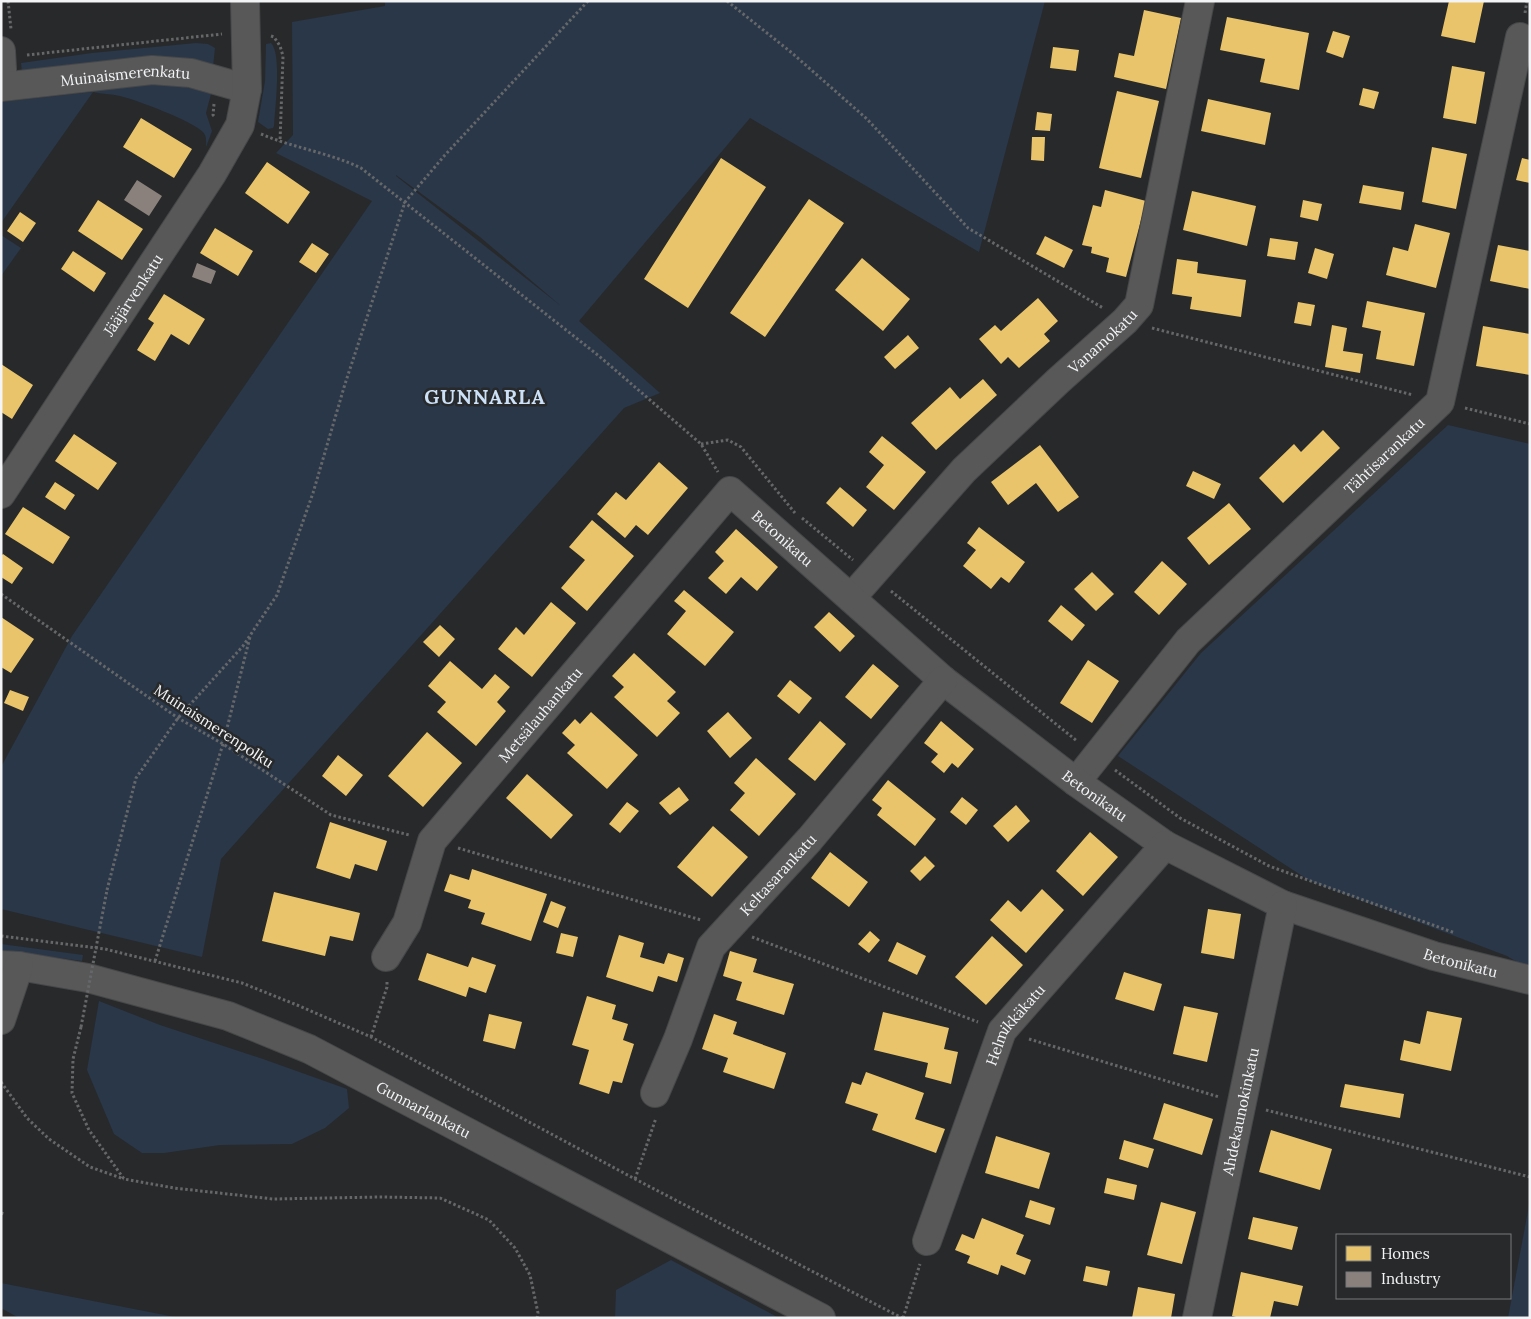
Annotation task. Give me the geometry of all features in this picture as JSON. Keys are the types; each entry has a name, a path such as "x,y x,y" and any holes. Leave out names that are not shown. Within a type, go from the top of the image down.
{"street":[{"name":"Jääjärvenkatu","path":"1,494 212,174 240,125 247,89 245,1"},
{"name":"Vanamokatu","path":"851,598 964,470 1139,305 1200,1"},
{"path":"1440,402 1520,36"},
{"path":"1,51 2,86"},
{"name":"Muinaismerenkatu","path":"2,86 152,70 191,73 247,89"},
{"name":"Tähtisarankatu","path":"1076,782 1188,640 1440,402"},
{"name":"Betonikatu","path":"730,491 943,680 1076,782 1165,845 1284,905 1434,956 1530,980"},
{"name":"Metsälauhankatu","path":"386,957 408,922 432,841 730,491"},
{"name":"Keltasarankatu","path":"654,1093 678,1039 711,947 810,839 943,680"},
{"name":"Helmikkäkatu","path":"927,1241 1002,1031 1165,845"},
{"name":"Ahdekaunokinkatu","path":"1197,1318 1284,905"},
{"path":"1,1020 10,966"},
{"name":"Gunnarlankatu","path":"10,966 88,978 228,1016 309,1049 821,1318"}],"path":[{"path":"124,1179 89,1130 72,1092 73,1059 81,1027 107,890 136,778 178,718 243,646 277,595 313,493 345,384 405,202 588,1"},
{"path":"727,1 792,53 867,119 968,228 1125,320 1530,424"},
{"path":"221,34 221,43"},
{"path":"220,80 213,106 213,115 223,125 240,125 280,142 346,161 362,168 599,356 701,444 730,491"},
{"name":"Muinaismerenpolku","path":"1,594 178,718 223,744 332,815 432,841 729,928 1002,1031 1243,1104 1530,1177"},
{"path":"155,962 223,744 251,634"},
{"path":"1,936 105,949 242,983 297,1005 371,1037 634,1179 903,1318 927,1241"},
{"path":"371,1037 387,987 386,957"},
{"path":"1,1082 27,1118 49,1139 90,1168 124,1179 174,1188 273,1200 380,1197 440,1198 489,1220 515,1248 530,1275 538,1313 537,1318"},
{"path":"634,1179 657,1117 654,1093"}],"shaded area":[{"path":"385,1 1045,1 979,252 750,118 579,321 660,393 624,408 221,859 202,957 1,909 1,767 72,636 372,201 276,153 293,135 292,22 385,6","holes":["396,175 480,237 561,306"]},
{"path":"196,43 208,44 215,48 213,67 22,72 21,63 92,53"},
{"path":"271,43 276,58 277,82 274,126 268,129 258,122 265,81 266,44"},
{"path":"161,83 207,91 211,94 206,113 212,131 206,147 206,139 203,132 188,122 128,98 93,92 1,223 1,102 92,92 99,88"},
{"path":"1,235 21,248 1,276"},
{"path":"1448,425 1530,444 1530,970 1507,956 1310,881 1118,756 1201,653"},
{"path":"1,944 83,955 82,961 1,950"},
{"path":"99,1001 160,1025 347,1089 349,1108 325,1128 292,1144 220,1145 164,1153 142,1153 114,1134 87,1070"},
{"path":"1530,1200 1530,1318 1508,1318"},
{"path":"671,1260 779,1318 615,1318 616,1290"},
{"path":"1,1283 180,1318 19,1318 1,1308"}],"building: Homes":[{"path":"1449,1 1484,1 1475,43 1441,36"},
{"path":"1144,10 1181,18 1166,89 1114,77 1119,53 1134,56"},
{"path":"1227,17 1309,33 1299,90 1260,82 1265,59 1220,50"},
{"path":"1333,31 1350,36 1343,58 1326,52"},
{"path":"1053,47 1079,50 1076,71 1050,68"},
{"path":"1452,66 1485,72 1476,124 1443,118"},
{"path":"1363,88 1379,92 1374,109 1359,105"},
{"path":"1117,91 1159,101 1141,178 1099,168"},
{"path":"1208,99 1271,113 1265,145 1201,131"},
{"path":"1037,112 1052,114 1050,131 1035,130"},
{"path":"141,118 192,149 174,178 123,147"},
{"path":"1032,137 1045,137 1044,161 1031,160"},
{"path":"1432,147 1467,154 1456,209 1422,202"},
{"path":"721,158 766,187 688,308 644,279"},
{"path":"1522,158 1530,160 1530,183 1516,180"},
{"path":"267,162 310,192 288,224 245,193"},
{"path":"1363,185 1404,192 1401,210 1359,203"},
{"path":"1105,190 1146,201 1126,277 1106,272 1109,258 1091,253 1092,247 1082,245 1093,205 1101,207"},
{"path":"1192,191 1256,206 1247,246 1183,230"},
{"path":"809,199 844,223 765,337 730,313"},
{"path":"98,200 143,229 122,260 78,231"},
{"path":"1303,200 1322,204 1318,221 1300,217"},
{"path":"20,212 36,223 23,242 7,231"},
{"path":"1415,224 1450,233 1436,288 1386,275 1393,247 1408,251"},
{"path":"215,228 253,251 238,276 200,253"},
{"path":"1045,236 1073,250 1064,268 1036,254"},
{"path":"1270,238 1298,242 1295,260 1267,256"},
{"path":"312,243 329,254 316,273 299,262"},
{"path":"1498,245 1530,251 1530,289 1490,281"},
{"path":"1315,248 1334,254 1327,279 1308,273"},
{"path":"73,251 106,273 94,292 61,269"},
{"path":"862,258 910,299 883,331 835,290"},
{"path":"1177,259 1198,262 1197,273 1246,280 1241,317 1190,309 1192,297 1172,294"},
{"path":"164,294 205,319 189,345 171,334 155,361 137,350 154,323 148,319"},
{"path":"1038,298 1058,321 1044,334 1050,341 1019,368 1008,357 1001,364 979,339 995,325 1001,331"},
{"path":"1367,301 1425,313 1414,366 1376,359 1381,331 1362,327"},
{"path":"1298,302 1315,305 1311,326 1294,323"},
{"path":"1332,325 1347,328 1343,351 1363,354 1360,373 1325,367"},
{"path":"1483,326 1530,334 1530,375 1476,366"},
{"path":"908,335 919,348 895,369 884,357"},
{"path":"1,364 33,385 12,419 1,412"},
{"path":"983,379 997,395 936,450 911,423 950,387 960,399"},
{"path":"1323,430 1340,448 1283,503 1259,478 1294,444 1301,452"},
{"path":"74,434 117,463 98,490 55,461"},
{"path":"882,436 926,472 894,510 866,487 884,465 869,452"},
{"path":"1040,445 1079,497 1058,512 1036,483 1008,505 991,482"},
{"path":"659,462 688,488 648,535 636,525 625,538 597,514 616,492 626,500"},
{"path":"1193,471 1221,484 1214,499 1186,486"},
{"path":"55,482 75,495 65,510 45,497"},
{"path":"840,487 867,510 853,527 826,503"},
{"path":"1229,503 1251,529 1209,565 1187,538"},
{"path":"23,507 70,537 53,564 5,534"},
{"path":"592,520 634,556 587,611 561,588 585,560 569,547"},
{"path":"979,527 1025,562 1009,583 1001,577 991,589 963,566 976,550 967,543"},
{"path":"736,529 778,567 757,591 741,577 726,594 708,578 724,561 715,552"},
{"path":"3,554 23,568 12,584 1,577 1,556"},
{"path":"1162,561 1187,584 1159,615 1134,592"},
{"path":"1092,572 1114,594 1096,611 1074,589"},
{"path":"684,590 734,632 705,666 667,634 686,611 674,601"},
{"path":"551,602 576,623 532,677 498,649 516,627 524,635"},
{"path":"1061,605 1085,625 1072,641 1048,621"},
{"path":"829,612 855,636 840,652 814,627"},
{"path":"1,617 34,639 11,673 1,667"},
{"path":"440,625 455,639 439,657 423,642"},
{"path":"634,653 676,692 667,701 680,713 657,737 614,697 624,687 612,676"},
{"path":"1088,660 1119,681 1092,723 1060,703"},
{"path":"450,661 482,689 495,674 510,687 497,702 506,711 476,746 437,712 446,702 428,686"},
{"path":"873,664 899,686 871,719 845,697"},
{"path":"790,680 812,698 799,714 777,696"},
{"path":"10,690 29,697 23,711 4,703"},
{"path":"591,712 638,755 607,789 567,753 575,745 562,733 575,719 580,724"},
{"path":"728,712 752,738 730,758 707,731"},
{"path":"820,721 846,744 815,781 788,759"},
{"path":"941,721 974,749 958,768 952,763 944,773 931,762 938,754 924,743"},
{"path":"427,732 462,763 423,807 388,776"},
{"path":"338,755 363,775 346,796 322,776"},
{"path":"756,758 796,794 759,836 730,810 745,793 734,783"},
{"path":"527,774 573,815 551,839 506,798"},
{"path":"888,780 936,819 915,846 877,815 882,808 872,800"},
{"path":"679,787 689,800 670,815 659,803"},
{"path":"962,797 978,810 966,825 950,812"},
{"path":"627,802 639,811 620,833 609,824"},
{"path":"1016,805 1030,821 1008,842 993,826"},
{"path":"330,822 387,841 377,871 355,864 350,879 316,868"},
{"path":"713,826 748,857 712,897 677,867"},
{"path":"1090,832 1118,857 1083,896 1056,871"},
{"path":"830,852 868,882 849,907 811,878"},
{"path":"925,856 935,866 920,881 910,871"},
{"path":"472,869 547,894 531,941 481,924 485,913 468,908 471,900 444,891 450,874 469,880"},
{"path":"1042,889 1064,910 1026,953 990,920 1008,900 1021,912"},
{"path":"274,892 360,913 353,941 330,936 325,956 262,941"},
{"path":"551,901 566,907 558,928 543,922"},
{"path":"1208,909 1241,914 1234,959 1201,953"},
{"path":"870,931 880,940 869,953 858,944"},
{"path":"561,933 578,937 573,957 556,953"},
{"path":"619,935 644,943 640,957 664,964 668,953 684,958 677,982 658,976 653,992 606,977"},
{"path":"992,936 1023,965 986,1005 955,977"},
{"path":"897,942 926,956 917,975 888,961"},
{"path":"730,951 757,959 753,972 794,984 784,1015 736,1000 742,982 723,976"},
{"path":"427,953 468,967 472,957 496,965 486,993 469,987 466,997 418,980"},
{"path":"1124,972 1162,984 1154,1011 1115,999"},
{"path":"587,996 616,1005 612,1019 628,1024 623,1040 634,1044 622,1083 613,1081 609,1094 579,1084 589,1050 572,1045"},
{"path":"1184,1006 1218,1013 1207,1062 1173,1054"},
{"path":"1427,1011 1462,1018 1451,1071 1400,1060 1404,1040 1420,1044"},
{"path":"883,1012 949,1028 944,1049 958,1052 951,1084 925,1077 928,1063 874,1050"},
{"path":"489,1014 522,1022 515,1049 483,1041"},
{"path":"714,1014 737,1022 733,1034 786,1053 774,1089 723,1072 728,1058 702,1049"},
{"path":"866,1072 924,1093 915,1119 945,1129 936,1153 872,1130 878,1114 845,1103 852,1082 861,1085"},
{"path":"1345,1084 1404,1094 1400,1118 1340,1107"},
{"path":"1164,1103 1213,1119 1202,1155 1153,1139"},
{"path":"1271,1130 1332,1149 1320,1190 1259,1172"},
{"path":"996,1136 1050,1153 1039,1189 985,1173"},
{"path":"1124,1140 1154,1149 1148,1168 1119,1159"},
{"path":"1107,1178 1137,1185 1134,1200 1104,1193"},
{"path":"1030,1200 1055,1208 1050,1225 1025,1217"},
{"path":"1161,1202 1196,1212 1182,1264 1147,1255"},
{"path":"1253,1217 1298,1227 1292,1250 1248,1239"},
{"path":"982,1218 1024,1235 1016,1254 1031,1260 1025,1275 1001,1265 998,1275 967,1263 970,1256 955,1250 962,1234 974,1239"},
{"path":"1086,1266 1110,1271 1107,1286 1083,1281"},
{"path":"1241,1272 1303,1286 1298,1306 1274,1301 1270,1318 1240,1318 1232,1316"},
{"path":"1138,1287 1175,1294 1171,1318 1132,1318"}],"building: Industry":[{"path":"137,180 162,196 149,216 124,200"},
{"path":"197,263 216,271 211,284 192,277"}],"district":[{"name":"GUNNARLA","path":"485,396"}]}
